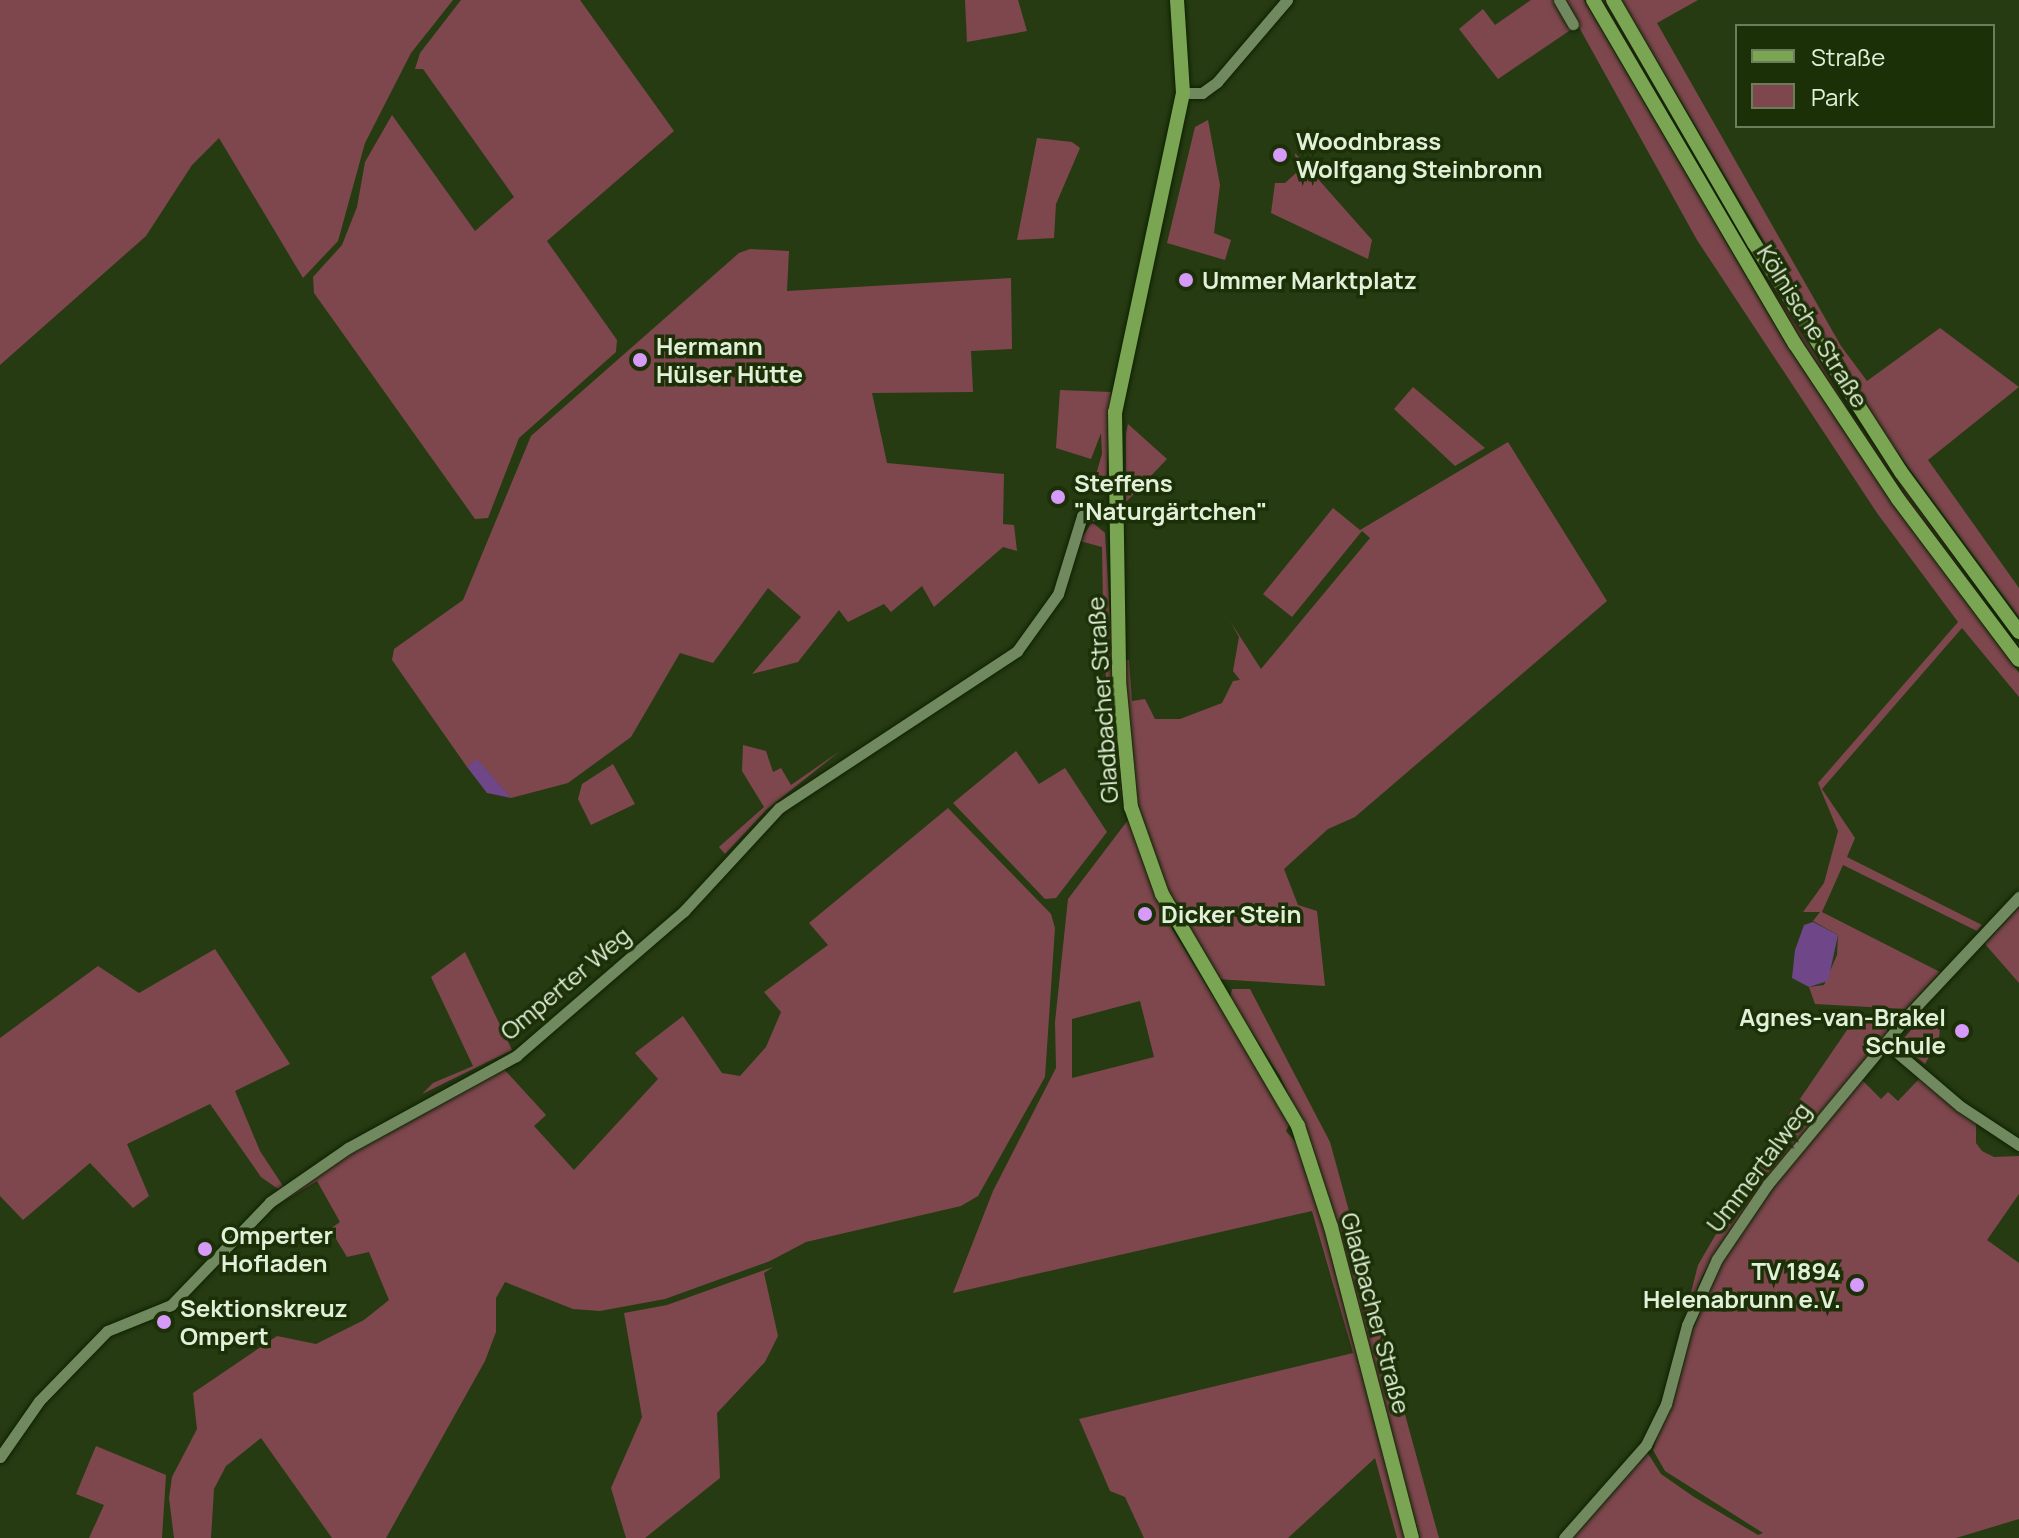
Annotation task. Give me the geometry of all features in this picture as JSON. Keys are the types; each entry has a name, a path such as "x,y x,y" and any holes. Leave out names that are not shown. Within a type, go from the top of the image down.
{"main road":[{"name":"Gladbacher Straße","path":"1177,0 1183,93 1119,384 1115,514 1119,681 1131,807 1162,894 1279,1086 1313,1165 1412,1538"},
{"name":"Kölnische Straße","path":"1593,0 1795,344 1898,499 2019,660"},
{"name":"Kölnische Straße","path":"1613,0 1762,257 1901,472 2019,632"}],"street":[{"path":"1183,93 1202,93 1217,82 1287,0"},
{"path":"1559,0 1573,24"},
{"name":"Omperter Weg","path":"0,1457 39,1401 107,1331 171,1305 270,1202 348,1148 516,1056 684,911 779,808 1017,651 1058,594 1082,516 1115,514"},
{"name":"Ummertalweg","path":"1564,1538 1646,1445 1666,1404 1687,1325 1717,1259 1768,1184 1886,1043 2019,897"},
{"path":"1886,1043 1960,1106 2019,1145"}],"green space":[{"path":"0,0 453,0 411,53 365,143 338,241 303,278 219,138 192,165 146,236 0,365"},
{"path":"461,0 580,0 674,131 547,241 617,340 616,352 519,438 488,518 475,519 314,293 313,277 342,245 357,207 365,162 392,115 475,231 514,197 423,69 415,69 420,53"},
{"path":"965,0 1018,0 1027,31 967,42"},
{"path":"1531,0 1556,0 1572,29 1498,79 1459,29 1483,9 1495,25"},
{"path":"1564,0 1584,0 1784,341 1888,497 2019,673 2019,697 1962,628 1822,789 1855,838 1847,857 1982,925 1977,931 1843,865 1822,912 1940,972 1906,1009 1815,1004 1809,987 1824,985 1837,955 1838,935 1813,921 1820,912 1803,912 1824,883 1838,831 1818,783 1958,622 1877,513 1697,240"},
{"path":"1600,0 1605,0 1850,412 2019,648 1902,494 1783,314"},
{"path":"1621,0 1698,0 1657,23 1841,346 1867,381 1940,328 2019,387 1928,460 2019,588 2019,617 1886,437 1797,297"},
{"path":"1208,120 1220,185 1214,233 1231,240 1225,260 1167,243 1195,127"},
{"path":"1037,138 1072,142 1080,148 1056,204 1054,238 1017,240"},
{"path":"1295,153 1372,240 1368,259 1271,213 1275,183 1285,183 1297,172"},
{"path":"750,249 789,251 787,291 1011,278 1012,349 971,351 973,392 872,393 887,463 1004,474 1003,524 1014,525 1017,551 1003,547 934,607 922,586 891,612 884,604 848,622 839,610 798,662 752,674 801,617 768,588 713,663 680,653 631,737 568,783 511,798 477,760 467,767 392,660 394,649 463,600 531,436 739,253"},
{"path":"1413,387 1485,448 1455,466 1394,409"},
{"path":"1060,390 1111,392 1106,485 1101,491 1093,485 1102,454 1101,433 1091,459 1056,448"},
{"path":"1128,424 1167,459 1126,502 1126,433"},
{"path":"1508,442 1607,601 1355,817 1328,829 1284,869 1298,905 1317,911 1325,986 1216,979 1177,912 1145,836 1135,794 1123,660 1129,660 1132,701 1145,699 1155,719 1180,719 1222,703 1233,681 1240,680 1233,671 1239,637 1230,621 1261,669 1370,538 1362,531 1292,617 1263,594 1333,508 1360,530"},
{"path":"1092,522 1105,533 1122,805 1104,660 1102,547 1080,541"},
{"path":"743,745 766,751 773,772 781,768 791,785 840,751 766,810 725,854 719,847 764,807 742,771"},
{"path":"1016,751 1039,784 1065,768 1107,832 1056,898 1045,899 953,803"},
{"path":"613,764 635,804 591,825 578,799 582,784"},
{"path":"948,808 1051,914 1055,928 1045,1077 978,1196 961,1206 806,1242 770,1261 665,1299 600,1311 573,1309 505,1282 496,1298 496,1332 485,1361 386,1538 332,1538 261,1438 226,1466 214,1489 211,1538 174,1538 169,1498 172,1477 197,1429 193,1393 277,1336 316,1344 364,1320 389,1300 369,1252 347,1257 330,1229 340,1222 317,1181 277,1205 350,1152 503,1068 546,1115 534,1126 574,1170 658,1079 635,1053 683,1016 722,1073 740,1076 766,1047 781,1012 764,992 828,945 809,923"},
{"path":"1128,820 1172,929 1290,1123 1286,1131 1298,1145 1315,1193 1405,1538 1397,1538 1375,1458 1288,1538 1144,1538 1125,1497 1110,1491 1079,1419 1353,1353 1312,1211 953,1293 993,1191 1056,1068 1055,1022 1068,899","holes":["1140,1001 1154,1057 1072,1078 1072,1019"]},
{"path":"2019,907 2019,983 1985,944"},
{"path":"215,949 290,1064 235,1091 260,1151 283,1186 278,1189 261,1177 210,1104 127,1144 149,1196 133,1208 90,1163 23,1220 0,1196 0,1038 98,966 139,993"},
{"path":"465,952 512,1050 422,1094 433,1083 473,1066 431,977"},
{"path":"1232,989 1250,989 1330,1142 1439,1538 1420,1538 1309,1138 1280,1076 1230,998"},
{"path":"1858,1014 1883,1019 1888,1032 1758,1190 1703,1275 1685,1316 1698,1265 1726,1217 1724,1210"},
{"path":"1923,1016 1940,1026 1939,1039 1925,1064 1899,1044"},
{"path":"1861,1079 1881,1099 1888,1092 1898,1101 1919,1079 1976,1123 1976,1143 1982,1151 1994,1157 2019,1156 2019,1194 1987,1240 2019,1263 2019,1519 1956,1538 1570,1538 1647,1452 1661,1474 1758,1535 1763,1533 1665,1471 1653,1450 1685,1348 1721,1263 1801,1148"},
{"path":"773,1267 764,1273 778,1336 765,1362 717,1413 720,1478 645,1538 626,1538 611,1488 642,1417 624,1313 667,1305"},
{"path":"96,1446 166,1475 162,1538 89,1538 104,1505 76,1494"}],"shaded area":[{"path":"477,759 511,798 487,793 467,767"},
{"path":"1813,922 1838,935 1828,981 1809,987 1792,978 1795,950 1804,925"}],"place":[{"name":"Woodnbrass Wolfgang Steinbronn","path":"1280,155"},
{"name":"Ummer Marktplatz","path":"1186,280"},
{"name":"Hermann Hülser Hütte","path":"640,360"},
{"name":"Steffens \"Naturgärtchen\"","path":"1058,497"},
{"name":"Dicker Stein","path":"1145,914"},
{"name":"Agnes-van-Brakel Schule","path":"1962,1031"},
{"name":"Omperter Hofladen","path":"205,1249"},
{"name":"TV 1894 Helenabrunn e.V.","path":"1857,1285"},
{"name":"Sektionskreuz Ompert","path":"164,1322"}]}
